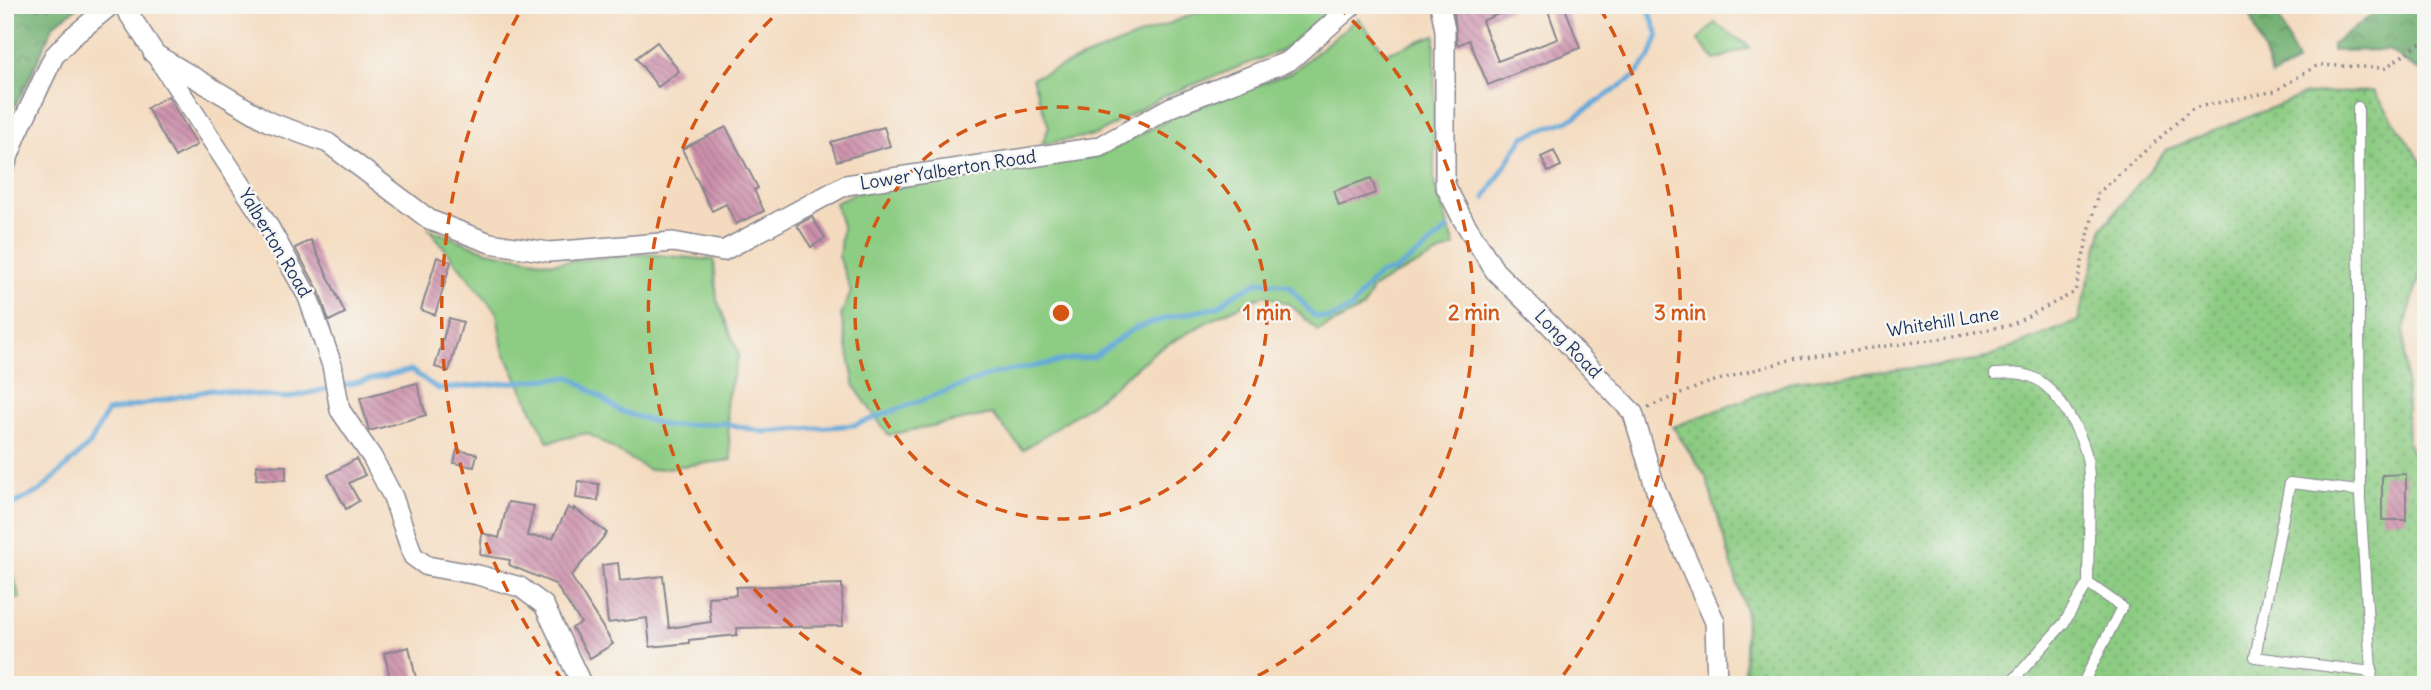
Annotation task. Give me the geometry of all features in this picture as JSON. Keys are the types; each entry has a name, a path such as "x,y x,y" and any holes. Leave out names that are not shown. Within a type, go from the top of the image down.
{"street":[{"path":"5,166 54,56 111,5"},
{"name":"Yalberton Road","path":"123,5 276,239 309,297 331,365 340,410 372,457 393,497 413,556 427,566 478,575 520,587 544,605 582,685"},
{"name":"Lower Yalberton Road","path":"153,53 269,121 328,143 430,220 490,243 549,252 673,242 723,251 846,185 1099,147 1171,107 1289,61 1353,5"},
{"name":"Long Road","path":"1440,5 1445,30 1445,185 1463,220 1496,271 1633,413 1656,490 1715,622 1717,685"}],"lane":[{"path":"2358,107 2360,491 2372,685"},
{"path":"1995,374 2018,372 2035,378 2049,389 2078,432 2088,463 2088,583 2064,623 2009,685"},
{"path":"2360,491 2290,482 2255,657 2372,672"},
{"path":"2082,685 2122,607 2088,583"}],"path":[{"name":"Whitehill Lane","path":"1633,413 1708,383 1797,358 1938,339 2011,325 2075,292 2098,193 2193,108 2275,91 2318,65 2385,68 2426,39"}],"green space":[{"path":"5,5 81,5 54,24 28,82 5,124"},
{"path":"1216,5 1336,5 1283,50 1164,96 1095,135 1042,144 1049,127 1032,78"},
{"path":"2247,5 2274,5 2297,62 2272,76"},
{"path":"2386,5 2426,5 2426,75 2388,50 2332,51 2332,44"},
{"path":"1358,18 1386,53 1435,35 1434,182 1455,246 1372,289 1363,308 1318,331 1291,305 1265,295 1220,315 1156,351 1094,402 1023,450 992,414 888,435 855,387 841,315 851,292 839,257 842,226 835,203 855,193 1099,156 1179,114 1292,72"},
{"path":"1715,23 1750,47 1715,60 1698,40"},
{"path":"2374,91 2425,167 2426,255 2404,329 2408,444 2426,481 2426,685 1744,685 1746,613 1706,477 1673,427 1794,381 1977,361 2078,321 2103,227 2166,150 2306,94"},
{"path":"429,229 487,251 552,263 644,254 714,260 717,300 739,354 726,402 731,460 649,470 587,433 548,442 503,350 497,313"},
{"path":"5,550 20,598 5,602"}],"building":[{"path":"1468,5 1519,5 1482,21 1498,61 1558,39 1546,5 1564,5 1580,48 1488,85 1469,40 1458,45 1457,43 1454,11"},
{"path":"657,42 679,71 658,87 636,58"},
{"path":"168,96 197,145 175,157 147,108"},
{"path":"726,127 758,188 754,190 764,211 736,224 726,204 712,211 682,149"},
{"path":"884,127 890,146 837,161 831,142"},
{"path":"1554,151 1561,166 1548,172 1541,157"},
{"path":"1371,178 1376,193 1339,206 1334,191"},
{"path":"812,217 825,238 811,247 797,225"},
{"path":"311,240 345,313 329,321 319,291 295,248"},
{"path":"437,257 451,262 435,315 421,310"},
{"path":"449,318 463,322 449,371 435,367"},
{"path":"417,383 426,415 369,431 360,398"},
{"path":"457,450 477,454 474,467 454,463"},
{"path":"356,459 365,475 349,483 359,501 346,509 328,475"},
{"path":"257,465 286,466 286,480 256,479"},
{"path":"2406,474 2406,520 2382,520 2382,475"},
{"path":"578,481 599,484 598,501 576,498"},
{"path":"508,502 534,506 527,536 553,538 568,507 574,511 574,508 607,533 571,576 613,644 590,658 572,628 581,623 555,584 509,565 510,560 480,555 482,533 499,538"},
{"path":"618,563 620,581 663,576 669,628 711,622 708,597 736,595 736,587 842,584 843,626 737,628 737,635 650,647 647,618 608,623 602,565"},
{"path":"409,647 417,683 392,685 384,653"}],"waterway":[{"path":"1485,198 1523,137 1572,119 1634,77 1650,57 1658,35 1647,5"},
{"path":"341,386 411,370 438,389 571,377 620,411 666,426 723,423 764,432 855,425 993,374 1094,357 1133,329 1167,318 1218,307 1230,297 1260,281 1289,286 1314,316 1329,319 1352,308 1379,274 1394,271 1448,229"},
{"path":"5,508 40,491 90,444 107,412 211,390 287,398 331,388"}]}
